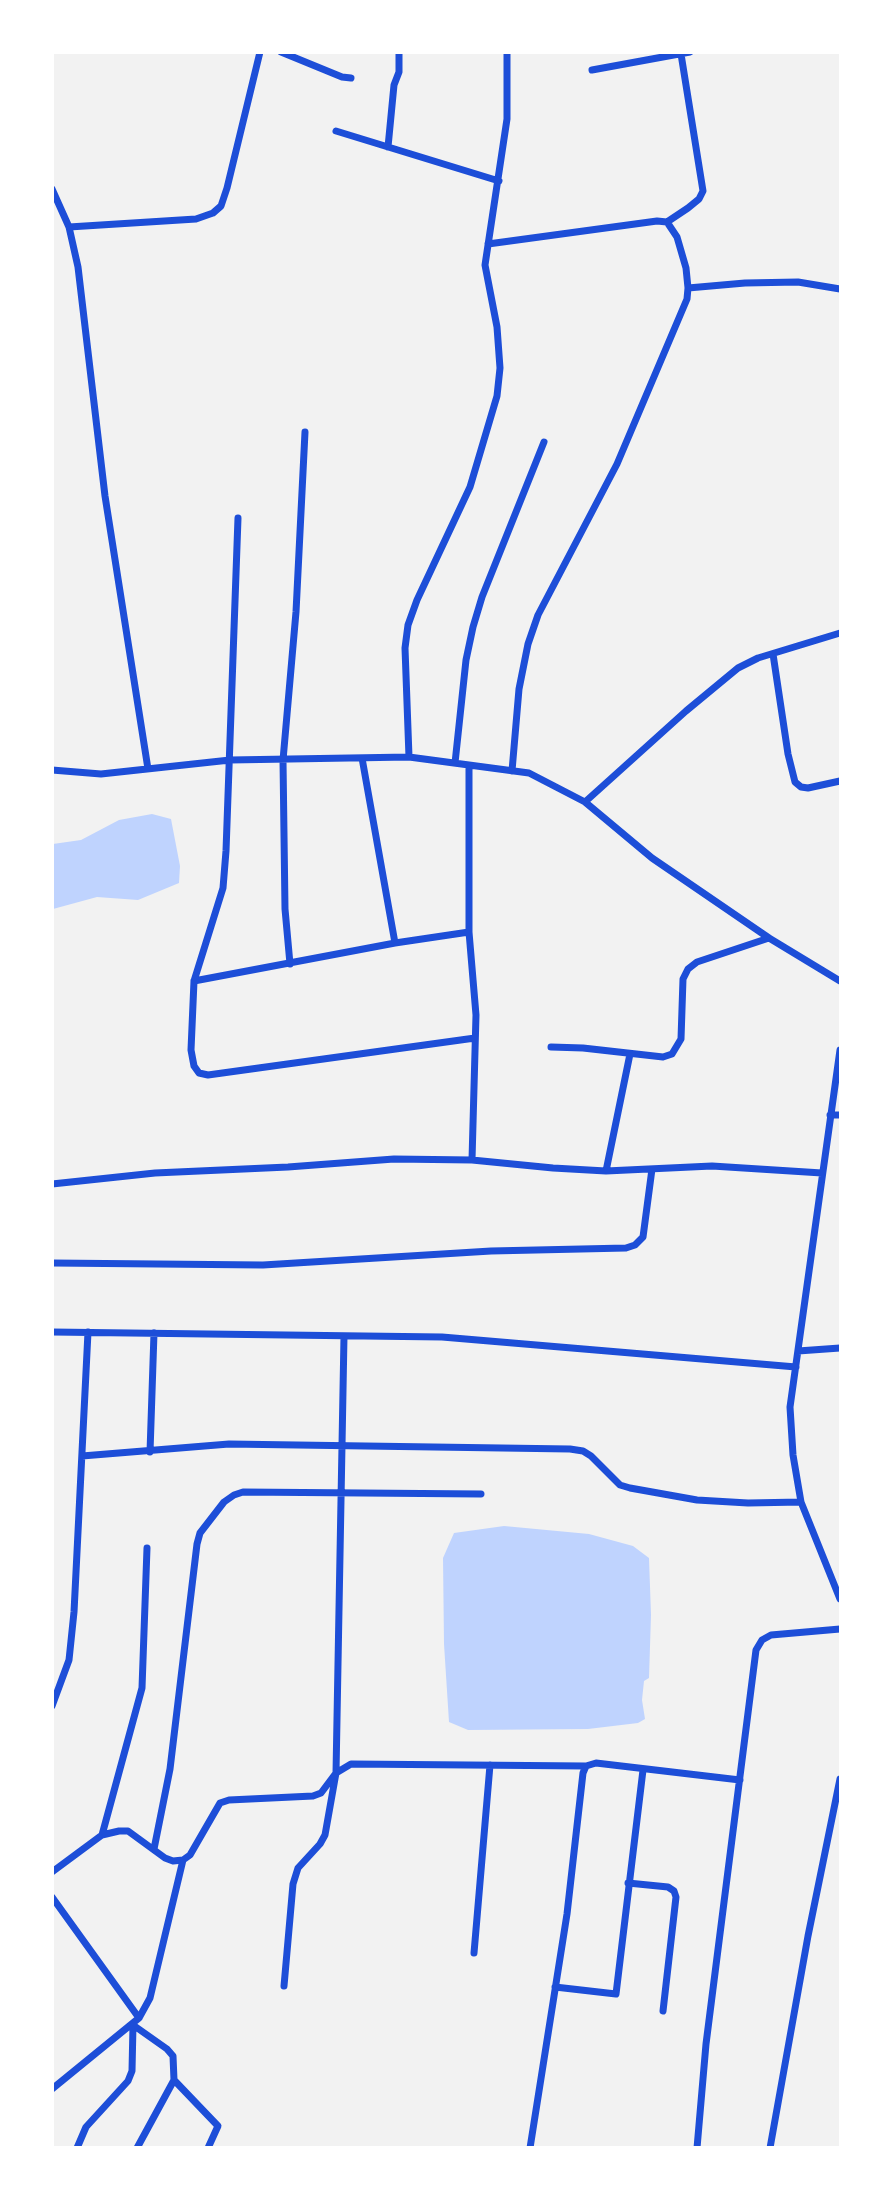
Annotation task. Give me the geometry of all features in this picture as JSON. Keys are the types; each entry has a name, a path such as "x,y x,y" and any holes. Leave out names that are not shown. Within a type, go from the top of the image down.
{"street":[{"path":"69,227 196,219 213,213 221,206 260,52"},
{"path":"281,52 342,77 351,78"},
{"path":"387,147 394,85 399,72 399,52"},
{"path":"409,757 405,648 408,625 470,486 497,396 500,368 497,327 485,265 507,119 507,52"},
{"path":"592,70 690,52"},
{"path":"488,244 657,221 667,222 699,199 703,191 681,54"},
{"path":"336,131 499,181"},
{"path":"52,189 69,227 78,267 104,496 148,769"},
{"path":"512,771 519,689 537,615 617,464 687,299 686,268 677,237 667,222"},
{"path":"688,288 798,282 841,289"},
{"path":"289,964 285,909 283,760 296,612 305,432"},
{"path":"455,763 466,660 476,617 544,442"},
{"path":"237,518 230,760 223,888 194,981 191,1050 194,1066 200,1073 208,1075 475,1038"},
{"path":"585,802 738,668 774,653 841,633"},
{"path":"774,653 788,754 795,782 808,788 841,781"},
{"path":"52,770 102,774 230,760 409,757 529,774 585,802 652,858 769,938 841,981"},
{"path":"362,758 395,943"},
{"path":"469,765 469,932 476,1016 472,1160"},
{"path":"194,981 395,943 469,932"},
{"path":"551,1047 663,1057 673,1054 681,1040 683,979 688,969 697,962 769,938"},
{"path":"841,1050 790,1407 793,1455 801,1502 841,1599"},
{"path":"606,1171 630,1054"},
{"path":"830,1115 841,1115"},
{"path":"52,1184 155,1173 394,1159 472,1160 606,1171 712,1166 822,1173"},
{"path":"52,1263 263,1265 491,1251 626,1248 635,1245 643,1237 652,1169"},
{"path":"52,1332 442,1337 796,1367"},
{"path":"52,1706 69,1660 88,1332"},
{"path":"150,1452 154,1333"},
{"path":"284,1986 293,1884 298,1868 325,1835 336,1773 344,1336"},
{"path":"798,1351 841,1349"},
{"path":"82,1455 229,1444 570,1449 583,1451 591,1456 620,1485 630,1488 697,1500 801,1502"},
{"path":"154,1849 170,1769 200,1533 224,1502 243,1493 481,1494"},
{"path":"102,1835 142,1688 147,1548"},
{"path":"697,2147 706,2044 756,1650 762,1640 771,1635 841,1629"},
{"path":"52,1872 102,1835 128,1831 173,1861 183,1860 190,1856 220,1802 313,1796 321,1793 336,1773 351,1764 586,1766 596,1763 740,1780"},
{"path":"474,1953 490,1765"},
{"path":"530,2147 586,1766"},
{"path":"555,1987 616,1994 642,1770"},
{"path":"770,2147 808,1936 841,1779"},
{"path":"52,2089 139,2018 150,1998 183,1860"},
{"path":"628,1882 668,1887 674,1891 676,1897 663,2011"},
{"path":"52,1897 139,2018"},
{"path":"132,2025 173,2056 174,2080 137,2147"},
{"path":"77,2147 86,2127 128,2081 132,2071 132,2025"},
{"path":"174,2080 218,2126 208,2147"}],"water":[{"path":"152,814 171,819 180,866 179,883 138,900 97,897 53,909 53,844 81,840 119,820"},
{"path":"504,1526 589,1534 633,1546 649,1558 649,1678 644,1681 642,1700 645,1719 638,1723 588,1729 468,1730 449,1722 444,1644 443,1558 454,1533"}]}
